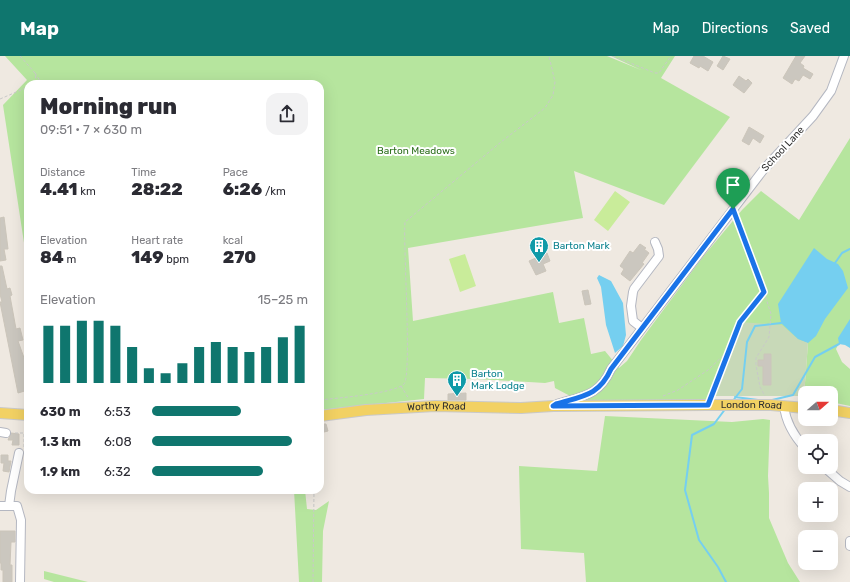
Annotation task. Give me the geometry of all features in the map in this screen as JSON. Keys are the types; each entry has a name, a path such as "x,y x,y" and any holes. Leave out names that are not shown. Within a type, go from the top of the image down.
{"main road":[{"name":"London Road","path":"553,406 771,405 798,407"},
{"name":"Worthy Road","path":"324,415 366,410 414,407 521,408 553,406"},
{"path":"838,411 850,412"},
{"path":"0,413 24,415"}],"street":[{"name":"School Lane","path":"553,406 598,390 607,380 611,369 764,169 813,116 831,91 844,56"},
{"path":"642,328 634,321 631,302 634,289 659,256 655,242"},
{"path":"784,406 785,413 794,435 798,440"},
{"path":"9,506 19,453"},
{"path":"832,474 850,487"},
{"path":"0,506 17,506 21,520 20,582"},
{"path":"850,541 850,546"}],"path":[{"path":"20,56 35,72 40,80"},
{"path":"324,399 387,391 401,386 406,379 405,222 544,108 553,95 555,82 549,56"},
{"path":"613,56 655,73 659,73 670,56"},
{"path":"35,72 36,80"},
{"path":"0,99 24,89"},
{"path":"733,209 771,314 769,337 756,358 760,387 771,405"},
{"path":"708,405 740,322 764,292"},
{"path":"663,396 678,390 708,370 729,350"},
{"path":"401,386 414,407"},
{"path":"3,432 24,433 24,451 19,453"},
{"path":"312,582 314,494"}],"green space":[{"name":"Barton Meadows","path":"5,56 607,56 641,70 611,56 675,56 661,78 730,117 664,205 574,171 583,218 408,248 413,321 553,292 559,323 584,318 591,354 605,351 619,368 627,361 702,258 742,210 761,191 799,220 850,138 850,320 836,349 842,362 850,369 850,406 838,403 838,386 805,386 808,343 740,322 708,405 589,406 555,388 554,381 545,383 425,378 424,399 324,410 324,80 27,80"},
{"path":"24,83 24,243 3,105"},
{"path":"615,191 630,202 608,231 594,220"},
{"path":"465,254 476,286 460,292 449,259"},
{"path":"740,322 782,325 798,339 808,343 805,386 798,386 798,396 715,396"},
{"path":"605,416 732,422 763,419 770,420 768,476 769,518 788,563 800,582 586,582 584,553 521,549 519,466 597,471"},
{"path":"294,494 305,494 307,509 316,510 329,501 323,531 322,582 299,582"},
{"path":"44,571 88,582 54,582 44,579"}],"water":[{"path":"814,248 827,259 838,264 843,271 848,288 825,319 816,336 808,343 798,339 781,323 778,304"},
{"path":"599,275 611,281 623,303 626,335 623,346 615,353 606,325 601,287 597,278"},
{"path":"850,319 850,348 839,344 838,338"}],"building":[{"path":"694,56 703,56 713,62 708,71 700,66 699,68 690,63"},
{"path":"723,56 730,59 723,70 717,66"},
{"path":"796,56 805,56 800,63 804,66 803,68 813,74 810,79 803,75 799,81 795,79 792,84 783,78"},
{"path":"739,76 746,81 748,79 752,83 744,93 733,85"},
{"path":"749,127 764,136 760,143 753,138 749,145 742,141"},
{"path":"4,217 8,249 4,249 6,260 0,261 0,218"},
{"path":"640,244 646,248 644,249 649,253 642,263 644,264 630,281 621,274 624,269 620,266 630,251 633,253"},
{"name":"Barton Mark","path":"547,253 550,261 543,264 546,271 536,275 529,261"},
{"path":"0,266 2,266 7,289 10,288 12,295 10,296 16,329 20,328 23,340 18,341 24,358 24,391 18,393 0,302 2,302 0,294"},
{"path":"588,290 591,304 585,305 582,291"},
{"path":"764,354 771,354 771,385 763,385 763,366 758,366 758,360 764,360"},
{"name":"Barton Mark Lodge","path":"466,393 466,400 448,400 448,394"},
{"path":"324,424 326,424 328,431 324,432"},
{"path":"11,433 19,434 19,445 12,445 13,440 8,440"},
{"path":"1,455 8,455 8,461 11,461 9,472 3,471 4,463 1,463"},
{"path":"0,531 15,531 15,542 11,542 10,565 12,565 12,582 3,582 3,570 1,570 0,563"}],"waterway":[{"path":"835,263 842,253 850,249"},
{"path":"732,402 742,389 747,342 755,326 781,323"},
{"path":"768,401 793,395 815,357 839,344"},
{"path":"735,397 758,400"},
{"path":"726,408 714,424 692,435 685,490 699,540 718,567 726,582"}],"place":[{"name":"Barton Mark","path":"539,263"},
{"name":"Barton Mark Lodge","path":"457,397"}],"route":[{"path":"733,209 764,292 740,322 708,405 553,406 598,390 607,380 611,369 733,209"}]}
